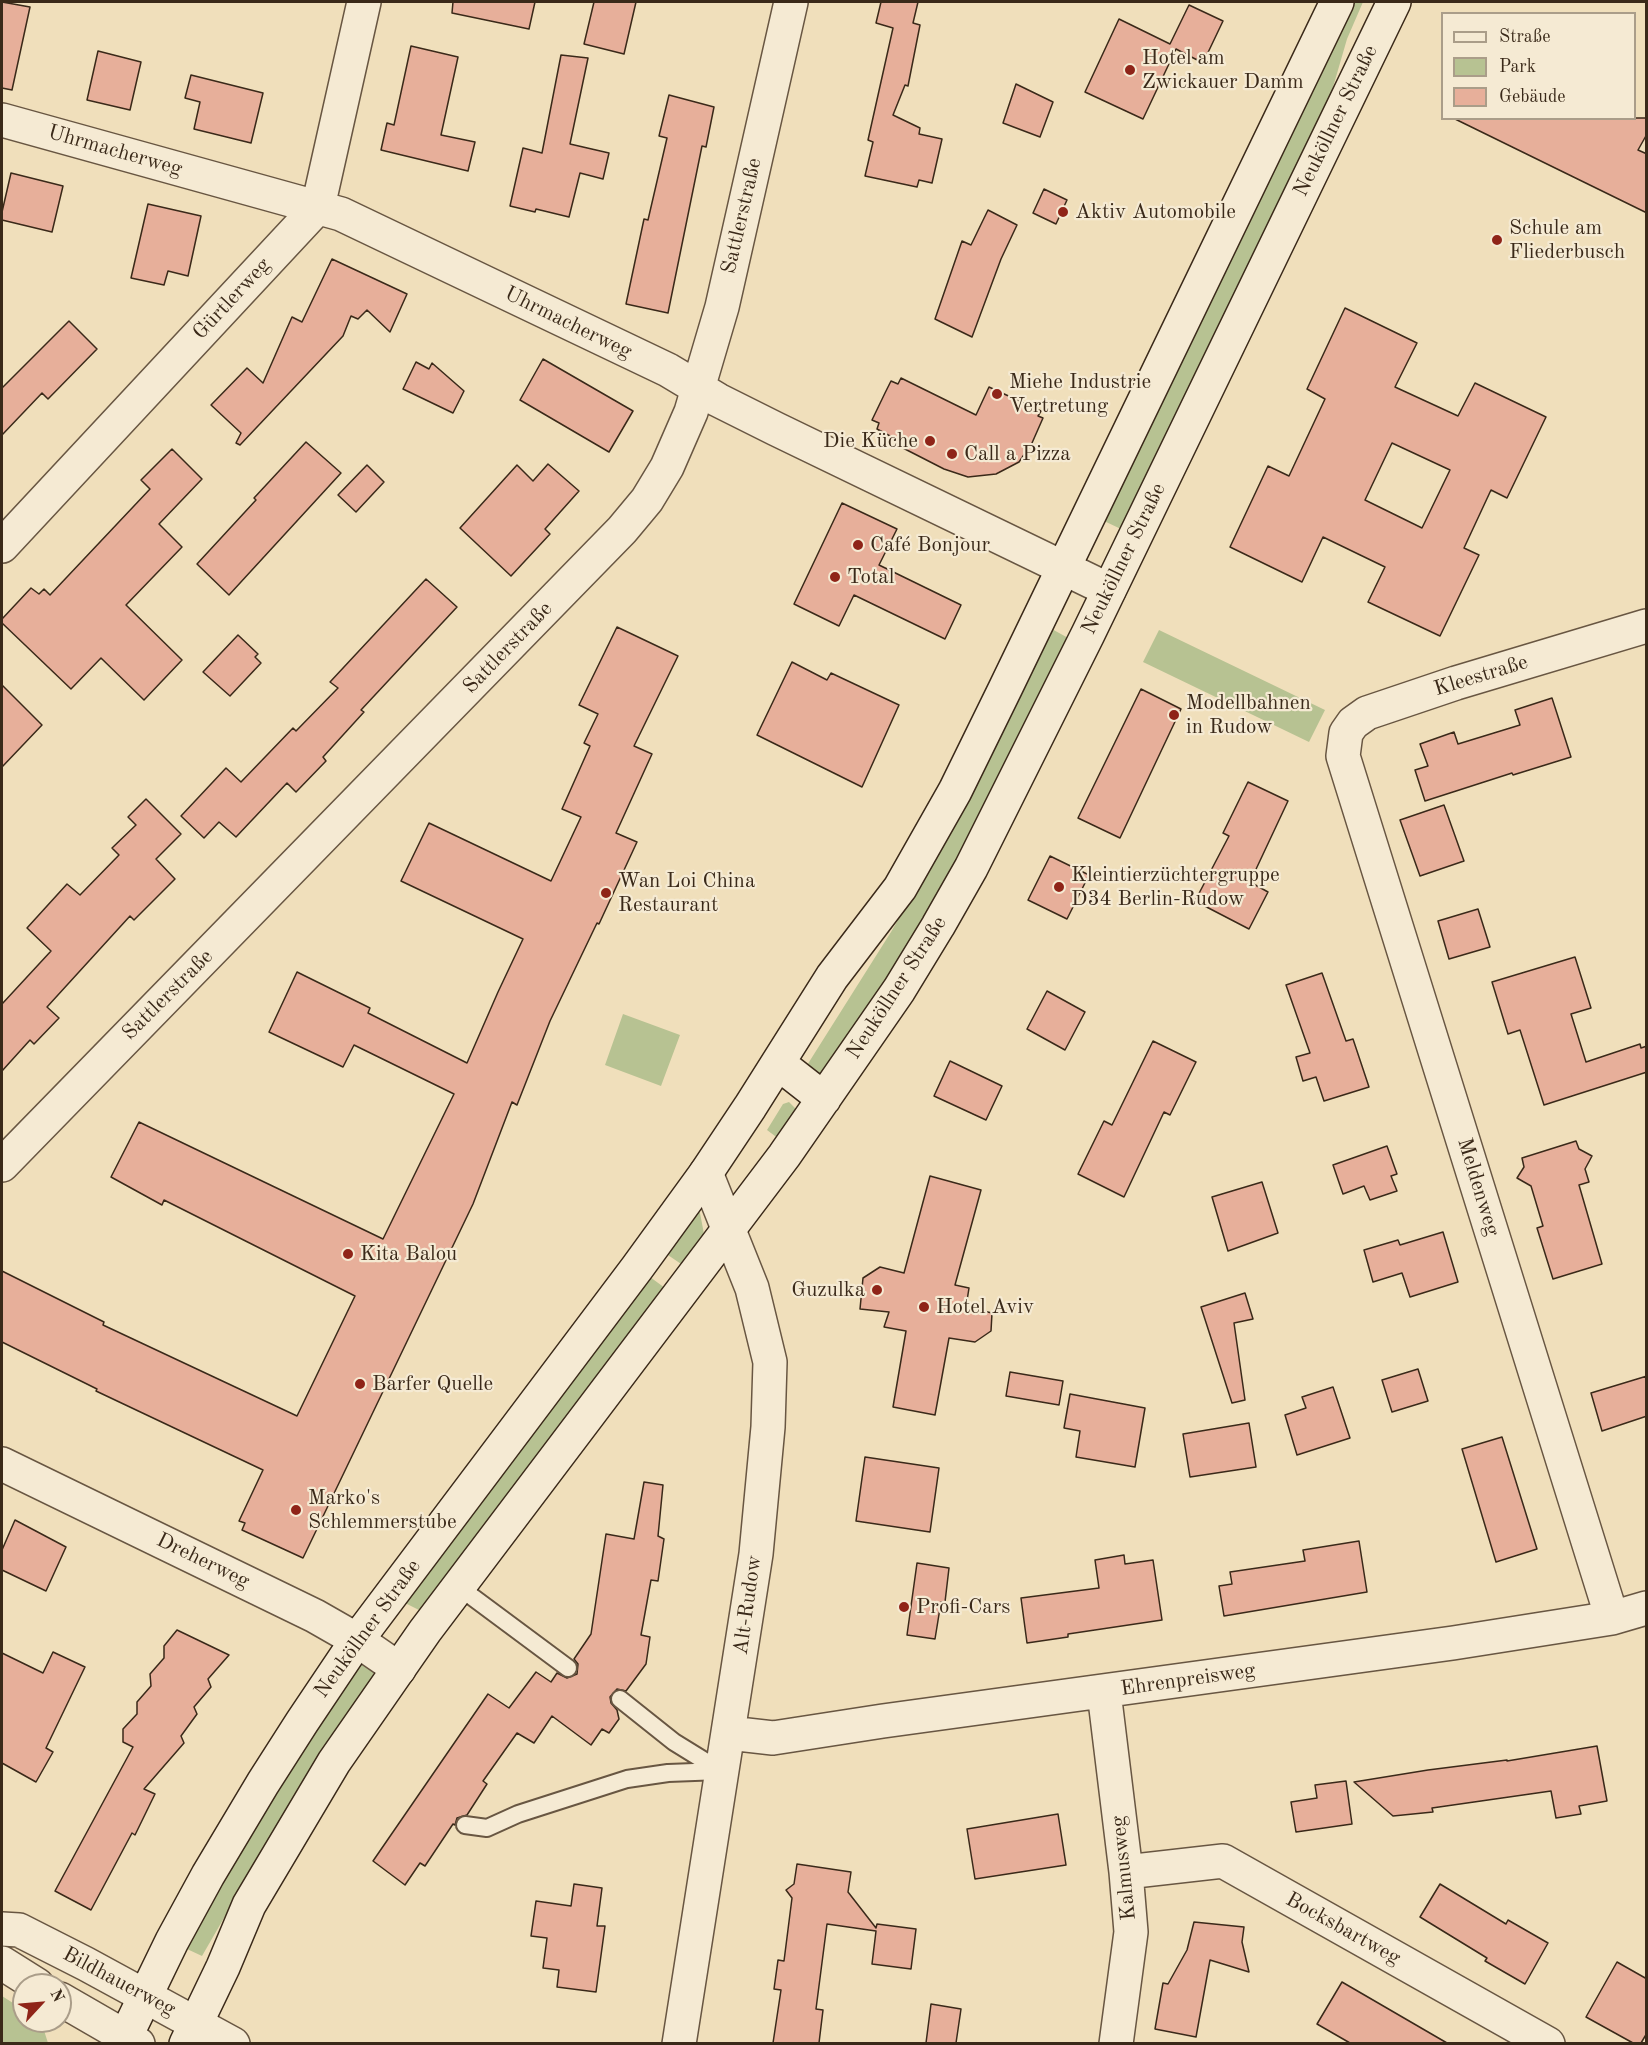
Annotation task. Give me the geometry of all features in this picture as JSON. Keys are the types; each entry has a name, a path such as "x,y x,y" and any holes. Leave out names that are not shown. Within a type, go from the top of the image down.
{"street":[{"path":"318,207 364,2"},
{"name":"Sattlerstraße","path":"2,1165 622,530 647,500 667,467 691,412 722,307 791,2"},
{"name":"Neuköllner Straße","path":"129,2041 145,1996 172,1941 235,1828 357,1640 706,1173 832,976 900,888 955,791 1337,2"},
{"name":"Neuköllner Straße","path":"191,2033 223,1967 249,1905 334,1762 459,1587 728,1232 899,990 971,868 1109,590 1394,2"},
{"name":"Uhrmacherweg","path":"2,120 341,214 668,370 718,400 776,429 1109,590"},
{"name":"Gürtlerweg","path":"2,546 318,207"},
{"name":"Kleestraße","path":"1343,756 1346,733 1353,723 1367,713 1456,683 1647,626"},
{"name":"Meldenweg","path":"1343,756 1612,1618"},
{"path":"777,1063 824,1099"},
{"name":"Alt-Rudow","path":"679,2043 756,1554 768,1427 770,1362 752,1288 706,1173"},
{"name":"Dreherweg","path":"2,1464 315,1616 357,1640 399,1669"},
{"name":"Ehrenpreisweg","path":"729,1733 773,1738 1453,1643 1612,1618 1647,1608"},
{"name":"Kalmusweg","path":"1104,1692 1131,1932 1116,2043"},
{"name":"Bocksbartweg","path":"1126,1872 1223,1862 1548,2043"},
{"name":"Bildhauerweg","path":"2,1929 19,1930 145,1996 191,2033 232,2043"},
{"name":"Bildhauerweg","path":"2,1963 18,1973"},
{"name":"Bildhauerweg","path":"72,2006 129,2041"}],"lane":[{"path":"459,1587 568,1668"},
{"path":"620,1700 674,1742 722,1771"},
{"path":"465,1825 487,1828 518,1814 627,1779 668,1773 722,1771"}],"green space":[{"path":"1352,2 1363,2 1347,39 1329,101 1123,530 1102,520"},
{"path":"1050,628 1070,639 998,788 892,975 820,1082 804,1070 891,932 935,856"},
{"path":"1159,630 1325,710 1309,742 1143,662"},
{"path":"623,1014 680,1035 661,1086 605,1065"},
{"path":"789,1102 798,1111 779,1139 767,1130 783,1104"},
{"path":"698,1211 704,1234 684,1266 665,1253"},
{"path":"650,1277 665,1288 421,1611 405,1603"},
{"path":"365,1663 374,1671 373,1676 288,1807 202,1956 187,1949 212,1900 273,1797 358,1667"},
{"path":"2,1996 12,2002 12,2033 45,2033 48,2043 2,2043"}],"building":[{"path":"2,2 30,7 12,90 2,88"},
{"path":"453,2 535,2 529,29 452,13"},
{"path":"594,2 636,2 624,54 584,44"},
{"path":"881,2 918,2 913,23 920,25 908,86 905,85 893,115 920,128 919,134 942,139 932,183 919,180 917,187 865,176 873,142 868,140 893,28 876,23"},
{"name":"Hotel am Zwickauer Damm","path":"1189,5 1223,21 1203,63 1176,49 1143,119 1085,92 1119,19 1170,44"},
{"path":"411,46 458,57 441,135 475,142 468,171 381,150 387,123 394,125"},
{"path":"98,51 141,62 130,110 87,100"},
{"path":"561,55 588,58 570,144 609,153 603,179 580,173 569,217 536,209 535,212 510,206 523,148 542,153"},
{"path":"191,75 263,93 251,143 194,129 200,102 185,98"},
{"path":"1016,84 1053,102 1040,137 1003,123"},
{"path":"669,95 714,107 706,147 702,146 668,313 626,304 644,219 648,220 667,138 659,136"},
{"path":"1636,118 1647,118 1647,134 1638,150 1647,154 1647,213 1457,120 1636,120"},
{"path":"11,173 63,186 52,232 2,220"},
{"path":"1044,189 1067,200 1056,224 1033,213"},
{"path":"148,204 201,216 188,276 168,271 164,285 131,278"},
{"path":"988,210 1017,225 1001,259 972,337 935,319 962,241 971,245"},
{"path":"332,259 407,294 390,332 367,310 358,319 351,316 343,336 240,445 236,443 241,433 211,405 247,368 263,383 292,317 302,322"},
{"path":"1345,308 1417,343 1395,387 1458,416 1475,383 1546,417 1507,498 1491,490 1464,548 1479,555 1440,636 1368,602 1385,567 1323,537 1302,582 1230,547 1268,466 1289,476 1325,399 1307,389","holes":["1392,443 1450,470 1422,528 1365,500"]},
{"path":"69,321 97,349 48,399 42,393 2,435 2,388"},
{"path":"543,359 633,411 609,452 520,400"},
{"path":"416,362 429,369 432,363 464,391 453,413 403,389"},
{"path":"901,378 976,415 989,387 1041,411 1038,416 1043,418 1032,443 1019,462 996,474 968,477 944,469 901,447 903,443 877,429 879,423 872,420 891,381 898,384"},
{"path":"306,442 341,473 229,595 197,564"},
{"path":"172,449 202,479 159,524 182,547 126,605 182,660 144,700 101,658 71,689 2,623 2,619 31,588 39,594 44,589 50,595 150,489 141,480"},
{"path":"548,464 579,491 545,529 550,534 511,576 460,528 517,465 533,481"},
{"path":"367,465 384,482 356,512 338,495"},
{"path":"842,503 897,529 879,565 961,605 945,639 854,595 839,626 794,604"},
{"path":"426,579 457,607 361,710 364,712 323,757 326,761 296,792 287,783 236,837 219,822 204,838 181,816 226,768 241,782 293,728 296,731 338,688 330,682"},
{"path":"617,627 678,656 634,746 652,754 616,833 637,842 550,1021 517,1105 512,1102 473,1204 303,1558 242,1530 245,1523 239,1521 263,1470 96,1391 97,1389 2,1342 2,1271 104,1322 103,1325 297,1416 355,1296 164,1200 162,1205 111,1177 139,1122 383,1239 454,1094 354,1045 343,1067 269,1032 297,972 370,1008 368,1013 467,1063 523,939 401,881 429,823 551,881 581,817 562,809 590,746 584,743 598,714 579,705"},
{"path":"238,635 258,654 255,657 261,663 230,696 203,672"},
{"path":"792,662 827,680 831,673 899,705 862,787 757,735"},
{"path":"2,685 42,725 2,767"},
{"path":"1141,689 1181,709 1120,838 1078,818"},
{"path":"1552,698 1571,757 1425,801 1415,770 1428,766 1420,744 1454,732 1458,744 1520,725 1515,710"},
{"path":"1248,782 1288,801 1250,882 1268,892 1249,929 1195,901 1229,836 1223,833"},
{"path":"146,799 181,834 156,859 175,879 134,920 130,916 47,1007 59,1018 34,1044 30,1040 2,1071 2,1004 51,951 27,928 67,884 80,895 119,855 112,848 136,825 128,817"},
{"path":"1444,805 1464,861 1420,876 1400,820"},
{"name":"Kleintierzüchtergruppe D34 Berlin-Rudow","path":"1050,856 1089,875 1067,919 1028,900"},
{"path":"1478,909 1490,947 1449,959 1438,921"},
{"path":"1575,957 1591,1008 1571,1014 1586,1062 1640,1044 1641,1048 1647,1046 1647,1072 1544,1105 1520,1030 1508,1034 1492,982"},
{"path":"1322,973 1346,1041 1353,1039 1369,1087 1324,1101 1316,1077 1303,1081 1296,1057 1310,1053 1286,985"},
{"path":"1047,991 1085,1012 1065,1050 1027,1029"},
{"path":"1153,1041 1196,1062 1170,1115 1164,1112 1124,1197 1078,1174 1104,1121 1112,1125"},
{"path":"950,1061 1002,1086 986,1120 934,1096"},
{"path":"1576,1141 1579,1149 1592,1156 1585,1169 1589,1182 1579,1185 1602,1264 1553,1279 1537,1228 1543,1226 1531,1186 1517,1178 1524,1167 1522,1158"},
{"path":"1387,1146 1397,1174 1391,1176 1397,1191 1370,1200 1364,1186 1343,1194 1333,1165"},
{"path":"930,1176 981,1190 955,1285 969,1288 966,1307 992,1313 991,1331 975,1342 949,1338 935,1415 893,1407 906,1331 884,1327 889,1312 860,1309 863,1278 880,1267 904,1273"},
{"path":"1262,1182 1278,1233 1228,1251 1212,1197"},
{"path":"1443,1232 1458,1282 1410,1297 1402,1273 1373,1282 1364,1250 1398,1240 1400,1245"},
{"path":"1245,1293 1253,1319 1234,1323 1245,1400 1232,1403 1201,1307"},
{"path":"1418,1369 1428,1401 1392,1412 1382,1380"},
{"path":"1010,1372 1063,1381 1059,1405 1006,1396"},
{"path":"1647,1376 1647,1416 1602,1431 1591,1393"},
{"path":"1333,1387 1350,1438 1297,1455 1285,1415 1306,1408 1302,1397"},
{"path":"1070,1394 1145,1408 1135,1467 1076,1457 1080,1431 1064,1428"},
{"path":"1249,1423 1256,1467 1190,1477 1183,1434"},
{"path":"1502,1437 1537,1549 1496,1562 1462,1449"},
{"path":"865,1457 939,1468 930,1532 856,1521"},
{"path":"644,1482 663,1485 658,1536 664,1539 658,1581 651,1580 641,1635 650,1637 646,1664 626,1691 617,1689 610,1697 619,1719 609,1733 602,1729 591,1745 552,1716 534,1743 517,1733 483,1781 487,1784 467,1815 457,1818 455,1825 453,1824 425,1866 420,1863 405,1885 373,1861 488,1694 509,1708 536,1672 551,1682 557,1673 567,1678 577,1674 578,1664 574,1659 591,1634 606,1534 634,1539"},
{"path":"15,1520 66,1547 46,1591 2,1570 2,1550"},
{"path":"1359,1541 1367,1592 1224,1616 1219,1586 1232,1584 1230,1572 1305,1561 1303,1550"},
{"path":"1124,1555 1125,1564 1153,1560 1162,1620 1068,1634 1068,1637 1027,1643 1021,1598 1099,1588 1095,1560"},
{"path":"917,1563 949,1568 945,1602 941,1602 935,1639 907,1635"},
{"path":"177,1630 229,1655 208,1679 211,1687 194,1707 197,1714 181,1736 184,1743 144,1789 155,1794 135,1835 132,1833 91,1910 55,1891 133,1747 123,1742 123,1729 137,1714 137,1702 151,1686 150,1674 164,1658 164,1646"},
{"path":"53,1652 85,1667 46,1748 53,1752 36,1782 2,1763 2,1653 43,1673"},
{"path":"1597,1746 1607,1801 1579,1806 1581,1814 1556,1818 1551,1791 1432,1808 1433,1812 1393,1816 1354,1782 1428,1770 1507,1761"},
{"path":"1346,1781 1352,1824 1296,1832 1291,1802 1317,1798 1315,1785"},
{"path":"1058,1814 1066,1865 975,1879 967,1829"},
{"path":"797,1864 851,1872 848,1892 876,1928 877,1924 916,1929 911,1969 872,1964 876,1931 827,1924 816,2009 823,2010 819,2043 773,2043 781,1990 774,1989 778,1960 784,1961 792,1898 786,1890 794,1884"},
{"path":"574,1884 602,1888 597,1926 605,1926 596,1992 557,1987 559,1970 543,1968 547,1938 531,1936 536,1901 571,1906"},
{"path":"1440,1884 1506,1924 1508,1920 1548,1943 1525,1984 1485,1961 1487,1958 1420,1917"},
{"path":"1194,1922 1244,1927 1242,1942 1249,1972 1210,1960 1196,2037 1155,2029 1163,1983 1168,1984 1187,1950"},
{"path":"1617,1962 1647,1979 1647,2033 1641,2043 1633,2043 1586,2017"},
{"path":"1342,1982 1447,2043 1350,2043 1317,2024"},
{"path":"931,2004 961,2009 956,2043 926,2043"}],"place":[{"name":"Hotel am Zwickauer Damm","path":"1130,70"},
{"name":"Aktiv Automobile","path":"1063,212"},
{"name":"Schule am Fliederbusch","path":"1497,240"},
{"name":"Miehe Industrie Vertretung","path":"997,394"},
{"name":"Die Küche","path":"930,441"},
{"name":"Call a Pizza","path":"952,454"},
{"name":"Café Bonjour","path":"858,545"},
{"name":"Total","path":"835,577"},
{"name":"Modellbahnen in Rudow","path":"1174,715"},
{"name":"Kleintierzüchtergruppe D34 Berlin-Rudow","path":"1059,887"},
{"name":"Wan Loi China Restaurant","path":"606,893"},
{"name":"Kita Balou","path":"348,1254"},
{"name":"Guzulka","path":"877,1290"},
{"name":"Hotel Aviv","path":"924,1307"},
{"name":"Barfer Quelle","path":"360,1384"},
{"name":"Marko's Schlemmerstube","path":"296,1510"},
{"name":"Profi-Cars","path":"904,1607"}]}
